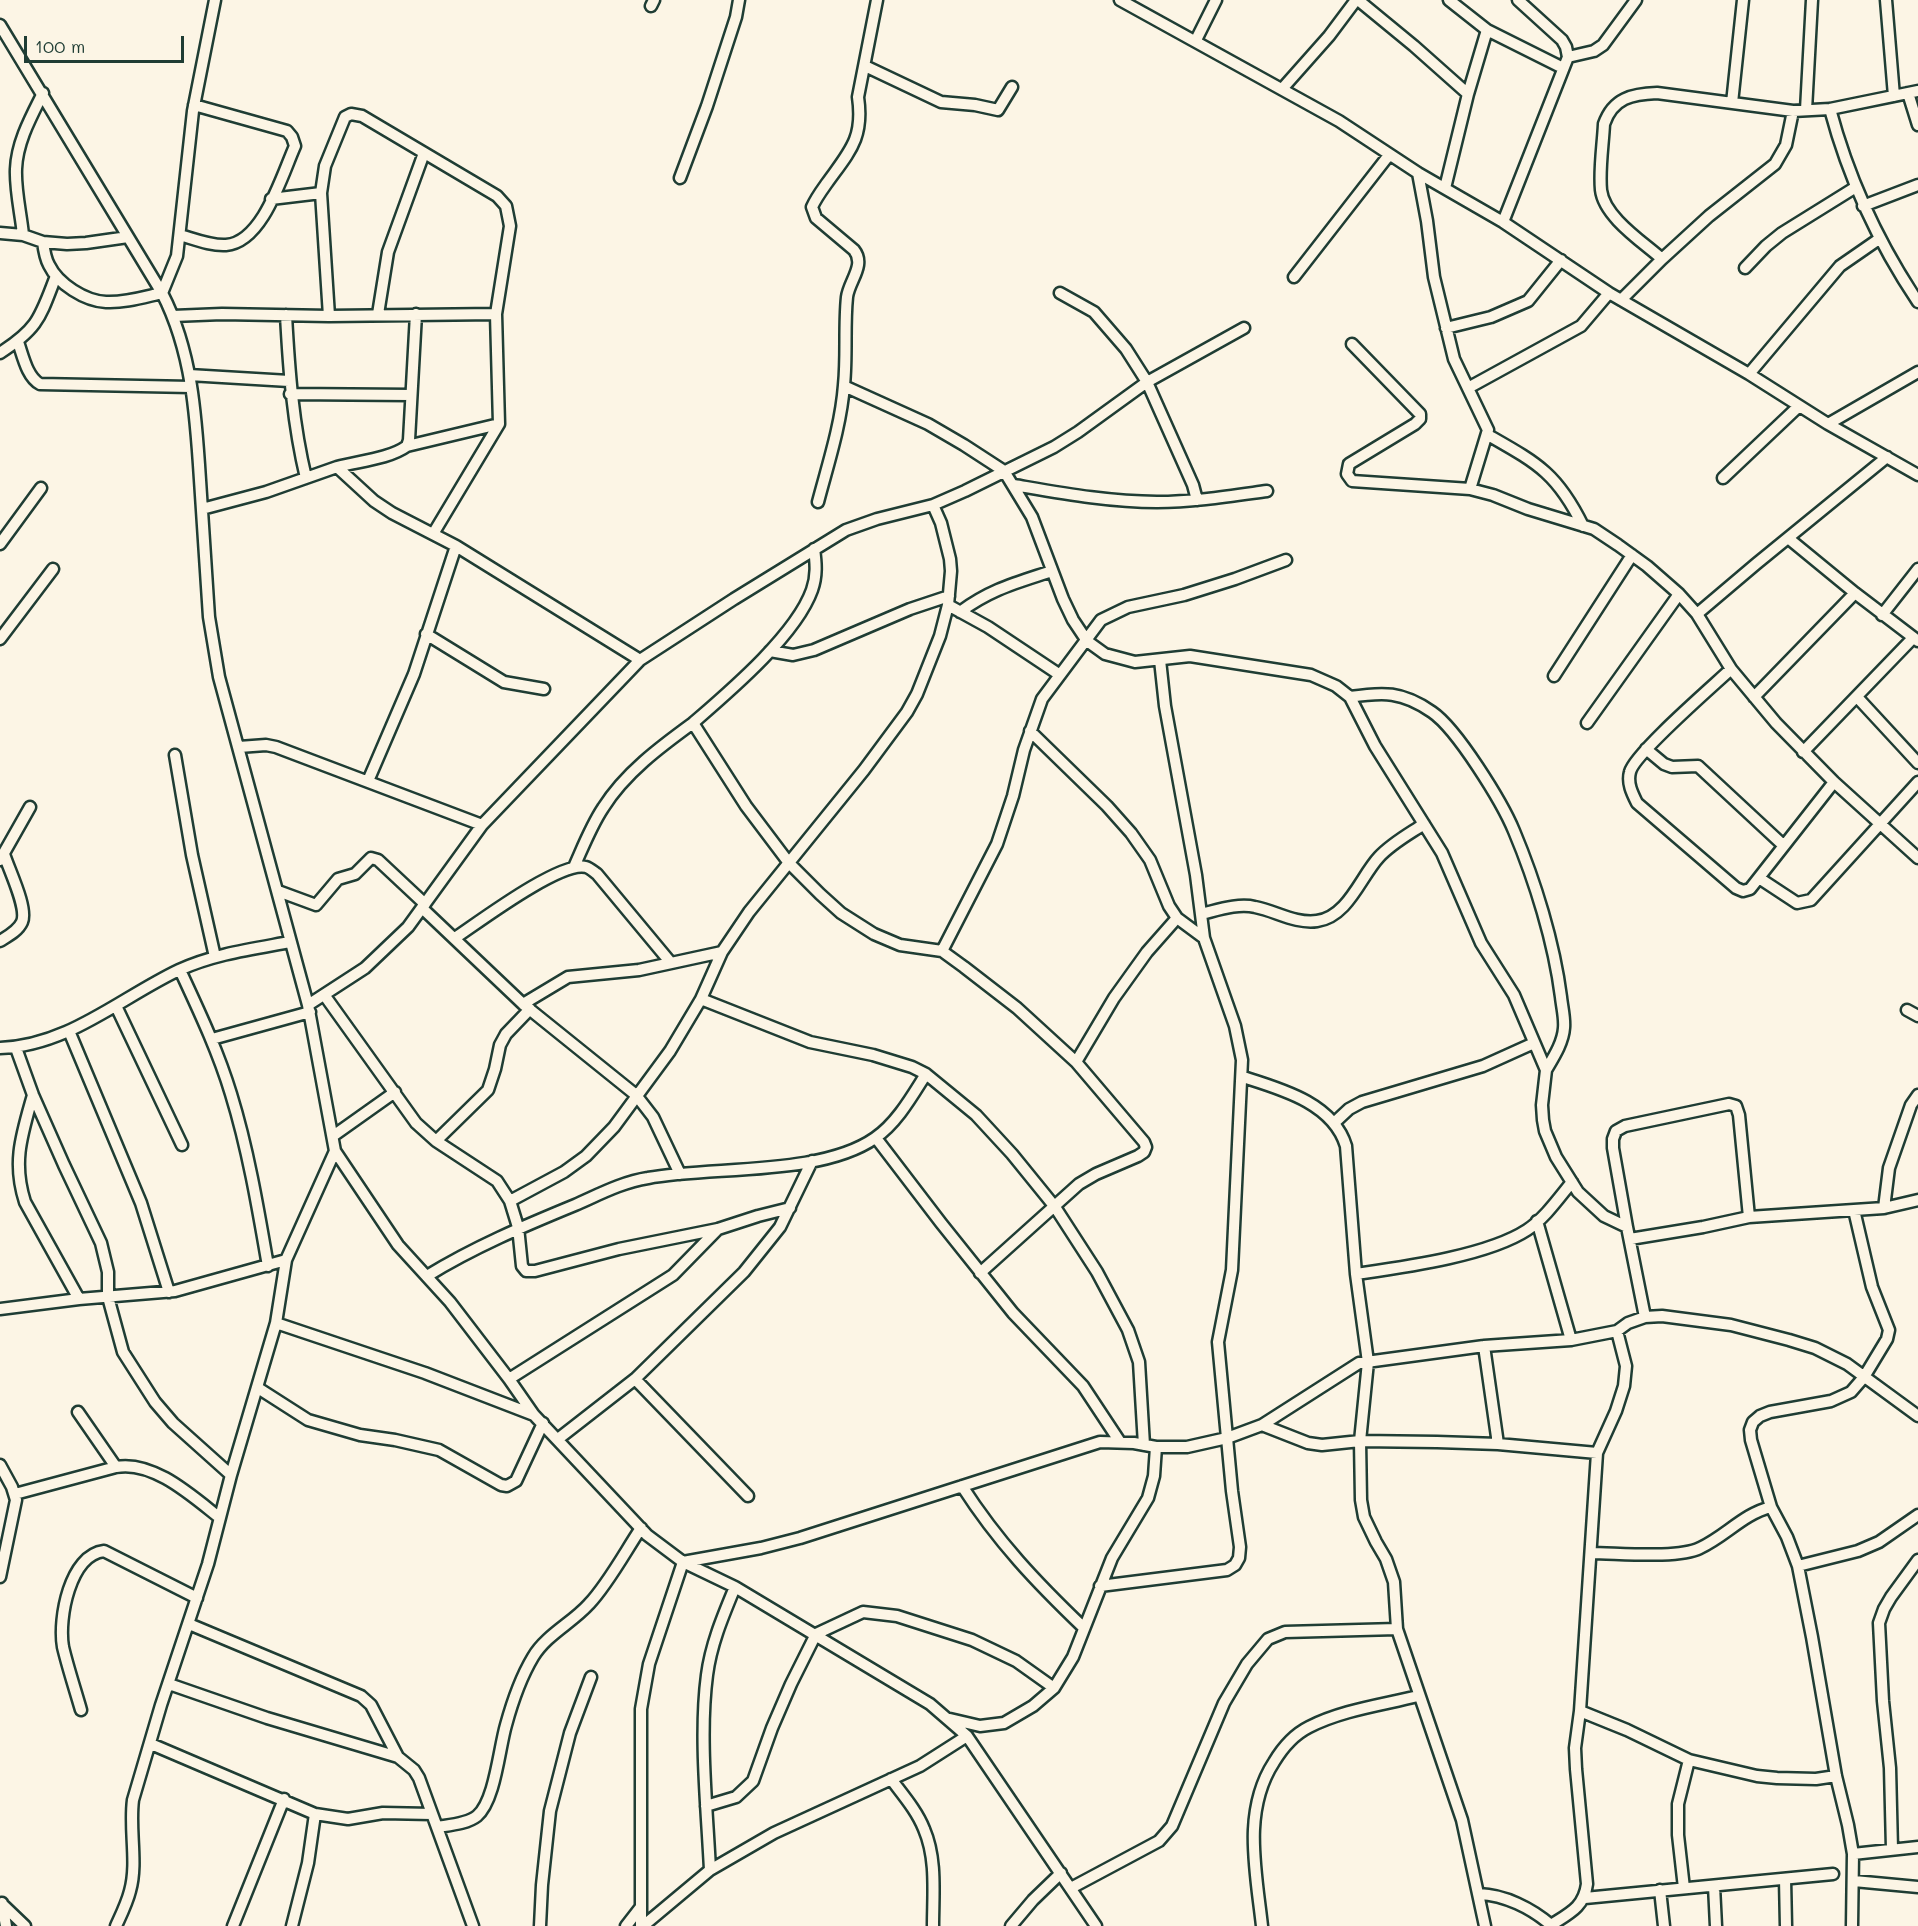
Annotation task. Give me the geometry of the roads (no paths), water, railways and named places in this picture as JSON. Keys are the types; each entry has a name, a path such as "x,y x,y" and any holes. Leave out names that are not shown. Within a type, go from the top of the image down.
{"street":[{"path":"162,293 177,256 194,105 216,0"},
{"path":"680,178 707,106 736,17 738,0"},
{"path":"818,502 835,438 844,386 848,289 860,262 859,256 816,218 812,207 858,136 860,111 858,97 877,0"},
{"path":"1120,0 1196,40 1339,122 1418,173 1503,222 1609,293 1918,475"},
{"path":"1196,40 1216,0"},
{"path":"1282,89 1357,0 1468,94"},
{"path":"1449,0 1487,30 1563,68"},
{"path":"1503,222 1568,57 1562,40 1518,0"},
{"path":"1568,57 1594,51 1603,45 1636,0"},
{"path":"1732,103 1743,0"},
{"path":"1806,110 1812,0"},
{"path":"1886,0 1894,96"},
{"path":"0,25 162,293 182,341 196,415 213,649 309,1009 335,1151 398,1245 450,1302 534,1415 641,1528 683,1562 735,1587 816,1634 930,1704 949,1719 968,1736 1096,1926"},
{"path":"1445,188 1468,94 1487,30"},
{"path":"865,66 930,99 949,104 975,105 998,110 1012,87"},
{"path":"1662,259 1613,216 1605,204 1601,190 1604,124 1608,114 1627,97 1638,93 1658,93 1792,111 1830,109 1913,92 1918,125"},
{"path":"23,235 16,169 20,145 42,93"},
{"path":"180,235 216,244 226,245 239,242 265,214 295,146 287,131 194,105"},
{"path":"1830,109 1840,148 1863,206 1879,239 1913,285 1918,302"},
{"path":"1621,300 1709,216 1775,164 1786,145 1792,111"},
{"path":"329,316 321,193 322,174 345,117 351,114 362,116 497,196 506,206 510,226 496,314 498,429 433,534"},
{"path":"378,314 388,252 424,153"},
{"path":"1294,277 1389,155"},
{"path":"1418,173 1434,276 1454,358 1484,419 1488,435 1470,489"},
{"path":"1863,206 1918,185"},
{"path":"1744,268 1782,232 1856,187"},
{"path":"271,199 321,193"},
{"path":"0,233 23,235 43,242 86,243 128,237"},
{"path":"1749,374 1840,266 1879,239"},
{"path":"43,242 46,259 56,276 93,300 105,302 135,299 162,293"},
{"path":"1446,328 1491,317 1528,301 1561,260"},
{"path":"0,353 18,342 37,322 56,276"},
{"path":"1060,293 1094,312 1126,349 1148,382 1193,485 1197,500"},
{"path":"1468,388 1581,326 1609,293"},
{"path":"406,446 409,440 416,314"},
{"path":"173,316 496,314"},
{"path":"286,315 290,394 297,442 306,478"},
{"path":"212,1039 309,1009 373,962 408,927 482,825 640,660 846,530 933,505 1054,447 1148,382 1244,328"},
{"path":"18,342 30,375 40,384 191,387"},
{"path":"1353,344 1420,414 1420,418 1415,424 1349,464 1347,474 1352,481 1470,489 1594,529 1632,555 1679,594 1696,615 1731,669 1803,752 1878,824 1918,858"},
{"path":"1828,424 1918,372"},
{"path":"189,375 289,381"},
{"path":"844,386 928,424 1004,471 1032,517 1070,613 1087,640 1105,654 1135,662 1190,656 1311,675 1336,686 1350,697 1375,746 1442,853 1481,944 1514,995 1546,1070"},
{"path":"290,394 411,395"},
{"path":"1723,478 1799,406"},
{"path":"202,509 266,492 337,467 388,454 406,446 499,424"},
{"path":"1488,435 1536,463 1549,474 1572,504 1583,526"},
{"path":"1696,615 1887,457"},
{"path":"337,467 374,501 392,513 456,546 640,660"},
{"path":"1014,485 1114,499 1156,502 1197,500 1267,491"},
{"path":"0,544 41,488"},
{"path":"510,1201 564,1172 586,1156 614,1127 670,1051 701,999 722,952 748,912 864,770 907,712 917,694 940,636 949,601 951,572 949,552 933,505"},
{"path":"1788,538 1882,615 1916,639 1803,752"},
{"path":"368,782 414,674 456,546"},
{"path":"574,867 602,810 612,796 652,754 693,723 770,651 799,617 812,589 816,571 814,549"},
{"path":"1554,676 1632,555"},
{"path":"942,951 997,844 1013,796 1020,763 1042,699 1101,620 1128,607 1218,585 1286,560"},
{"path":"0,639 53,569"},
{"path":"1882,615 1918,569"},
{"path":"960,612 977,599 993,591 1052,571"},
{"path":"1754,697 1855,593"},
{"path":"1587,723 1679,594"},
{"path":"949,601 960,612 988,627 1060,675"},
{"path":"770,651 793,655 814,650 910,609 949,601"},
{"path":"426,634 504,682 544,689"},
{"path":"1100,1586 1227,1570 1239,1558 1240,1547 1232,1491 1218,1342 1232,1270 1242,1060 1235,1026 1204,938 1196,875 1165,706 1160,660"},
{"path":"1731,669 1633,764 1629,784 1637,803 1736,888 1743,891 1750,889 1834,783"},
{"path":"1350,697 1379,693 1392,694 1408,698 1434,713 1446,724 1486,781 1514,830 1538,900 1558,973 1564,1029 1558,1048 1546,1070 1542,1105 1545,1131 1556,1157 1578,1192 1604,1216 1627,1227"},
{"path":"1857,697 1918,763"},
{"path":"693,723 746,806 789,863 842,913 874,934 900,945 942,951 1017,1008 1076,1062 1144,1142 1146,1147 1144,1152 1128,1162 1089,1178 980,1273"},
{"path":"1030,731 1131,833 1150,860 1169,906 1177,918 1204,938"},
{"path":"239,747 266,745 276,747 482,825"},
{"path":"1646,749 1664,764 1672,767 1698,766 1783,845"},
{"path":"175,755 192,855 215,957"},
{"path":"1759,878 1797,903 1811,900 1918,782"},
{"path":"0,941 16,930 22,922 24,910 2,857 30,807"},
{"path":"1201,914 1247,906 1304,921 1319,921 1331,917 1343,907 1379,857 1388,848 1424,824"},
{"path":"278,891 316,905 338,879 355,874 371,858 378,860 455,938 527,1006 636,1095 652,1117 680,1174"},
{"path":"455,938 547,878 574,867 587,867 597,874 670,963"},
{"path":"1076,1062 1114,998 1147,952 1177,918"},
{"path":"0,1048 16,1048 69,1032 180,970 215,957 290,942"},
{"path":"436,1141 488,1090 494,1075 500,1045 527,1006 567,977 639,970 722,952"},
{"path":"180,970 212,1039 235,1109 268,1266"},
{"path":"325,996 416,1123 436,1141 497,1181 510,1201 518,1227 522,1266 526,1271 535,1271 619,1249 718,1229 790,1208"},
{"path":"701,999 810,1042 873,1055 912,1067 926,1074 975,1115 1012,1154 1055,1207 1097,1272 1128,1330 1139,1362 1144,1445"},
{"path":"116,1006 182,1145"},
{"path":"1907,1010 1918,1016"},
{"path":"69,1032 141,1203 169,1292"},
{"path":"1334,1123 1362,1101 1483,1066 1534,1043"},
{"path":"16,1048 33,1095 101,1243 108,1272 108,1297 123,1352 155,1402 173,1423 231,1475"},
{"path":"427,1276 458,1256 518,1227 626,1184 647,1178 680,1174 779,1166 844,1153 876,1138 899,1114 926,1074"},
{"path":"1242,1077 1286,1091 1317,1108 1334,1123 1342,1134 1346,1146 1356,1274 1368,1362 1360,1441 1361,1500 1364,1517 1386,1559 1394,1582 1396,1629 1462,1820 1485,1926"},
{"path":"333,1136 395,1092"},
{"path":"33,1095 18,1149 21,1190 31,1213 80,1299"},
{"path":"1884,1208 1889,1168 1911,1104 1918,1095"},
{"path":"1645,1317 1613,1148 1616,1131 1625,1126 1729,1104 1736,1106 1739,1115 1749,1217"},
{"path":"876,1138 1013,1313 1083,1386 1120,1442"},
{"path":"116,1926 131,1890 132,1808 208,1564 231,1475 258,1388 276,1323 286,1260 335,1151"},
{"path":"558,1439 635,1379 744,1272 780,1227 812,1161"},
{"path":"1356,1274 1470,1252 1517,1234 1538,1221 1572,1182"},
{"path":"1630,1239 1749,1217 1884,1208 1918,1200"},
{"path":"1852,1926 1853,1854 1836,1776 1822,1688 1798,1566 1787,1537 1771,1507 1750,1430 1753,1422 1770,1412 1842,1397 1851,1392 1864,1377 1887,1339 1889,1330 1872,1287 1854,1210"},
{"path":"1538,1221 1571,1340"},
{"path":"509,1379 674,1275 718,1229"},
{"path":"0,1309 80,1299 169,1292 286,1260"},
{"path":"683,1562 761,1548 800,1538 1100,1442 1156,1447 1188,1447 1227,1438 1262,1425 1353,1365 1484,1346 1571,1340 1617,1330 1645,1317 1687,1318 1731,1325 1815,1348 1847,1364 1918,1416"},
{"path":"276,1323 425,1373 534,1415"},
{"path":"1479,1894 1501,1897 1533,1912 1551,1926 1585,1898 1587,1884 1575,1748 1580,1711 1597,1453 1624,1386 1626,1366 1617,1330"},
{"path":"1484,1346 1498,1444"},
{"path":"635,1379 748,1496"},
{"path":"258,1388 308,1420 360,1435 440,1450 501,1485 516,1481 543,1423"},
{"path":"78,1412 116,1467"},
{"path":"1262,1425 1308,1443 1322,1445 1360,1441 1498,1444 1597,1453"},
{"path":"949,1719 980,1726 1004,1723 1033,1706 1054,1688 1068,1666 1112,1558 1148,1498 1154,1476 1156,1447"},
{"path":"0,1465 15,1494 15,1508 0,1576"},
{"path":"15,1494 116,1467 132,1465 149,1470 185,1490 220,1518"},
{"path":"962,1486 1007,1549 1084,1628"},
{"path":"1590,1552 1684,1554 1698,1550 1746,1517 1771,1507"},
{"path":"1798,1566 1858,1551 1879,1542 1918,1515"},
{"path":"437,1827 466,1821 476,1817 480,1812 490,1792 506,1724 528,1666 543,1644 576,1618 591,1602 641,1528"},
{"path":"81,1710 63,1645 62,1630 64,1611 75,1574 89,1556 95,1552 104,1551 197,1598"},
{"path":"1892,1849 1890,1768 1883,1701 1879,1623 1891,1597 1918,1560"},
{"path":"642,1926 640,1908 640,1709 649,1664 683,1562"},
{"path":"710,1870 704,1719 707,1674 715,1638 735,1587"},
{"path":"706,1806 736,1797 753,1781 772,1728 816,1634 863,1612 897,1616 972,1640 1016,1661 1054,1688"},
{"path":"189,1624 361,1696 371,1705 398,1757"},
{"path":"1071,1888 1159,1841 1172,1826 1224,1703 1247,1664 1268,1639 1285,1632 1396,1629"},
{"path":"540,1926 550,1811 570,1733 591,1677"},
{"path":"169,1684 267,1718 398,1757 414,1770 419,1778 473,1926"},
{"path":"1262,1926 1253,1839 1259,1795 1266,1774 1280,1752 1289,1740 1309,1727 1361,1710 1419,1696"},
{"path":"1580,1711 1627,1730 1689,1760 1757,1776 1799,1779 1836,1776"},
{"path":"642,1926 710,1870 774,1833 920,1766 968,1736"},
{"path":"151,1744 315,1814 348,1819 383,1813 432,1814"},
{"path":"1684,1887 1678,1811 1689,1760"},
{"path":"891,1779 915,1813 928,1839 932,1857 933,1926"},
{"path":"233,1926 284,1799"},
{"path":"292,1926 308,1863 315,1814"},
{"path":"1853,1854 1918,1846"},
{"path":"1011,1926 1033,1900 1061,1873"},
{"path":"1585,1898 1833,1874"},
{"path":"1785,1879 1786,1926"},
{"path":"1854,1881 1918,1887"},
{"path":"1714,1886 1716,1926"},
{"path":"1660,1890 1664,1926"},
{"path":"1,1901 6,1926"},
{"path":"1,1901 25,1926"},
{"path":"626,1926 640,1908"}]}
